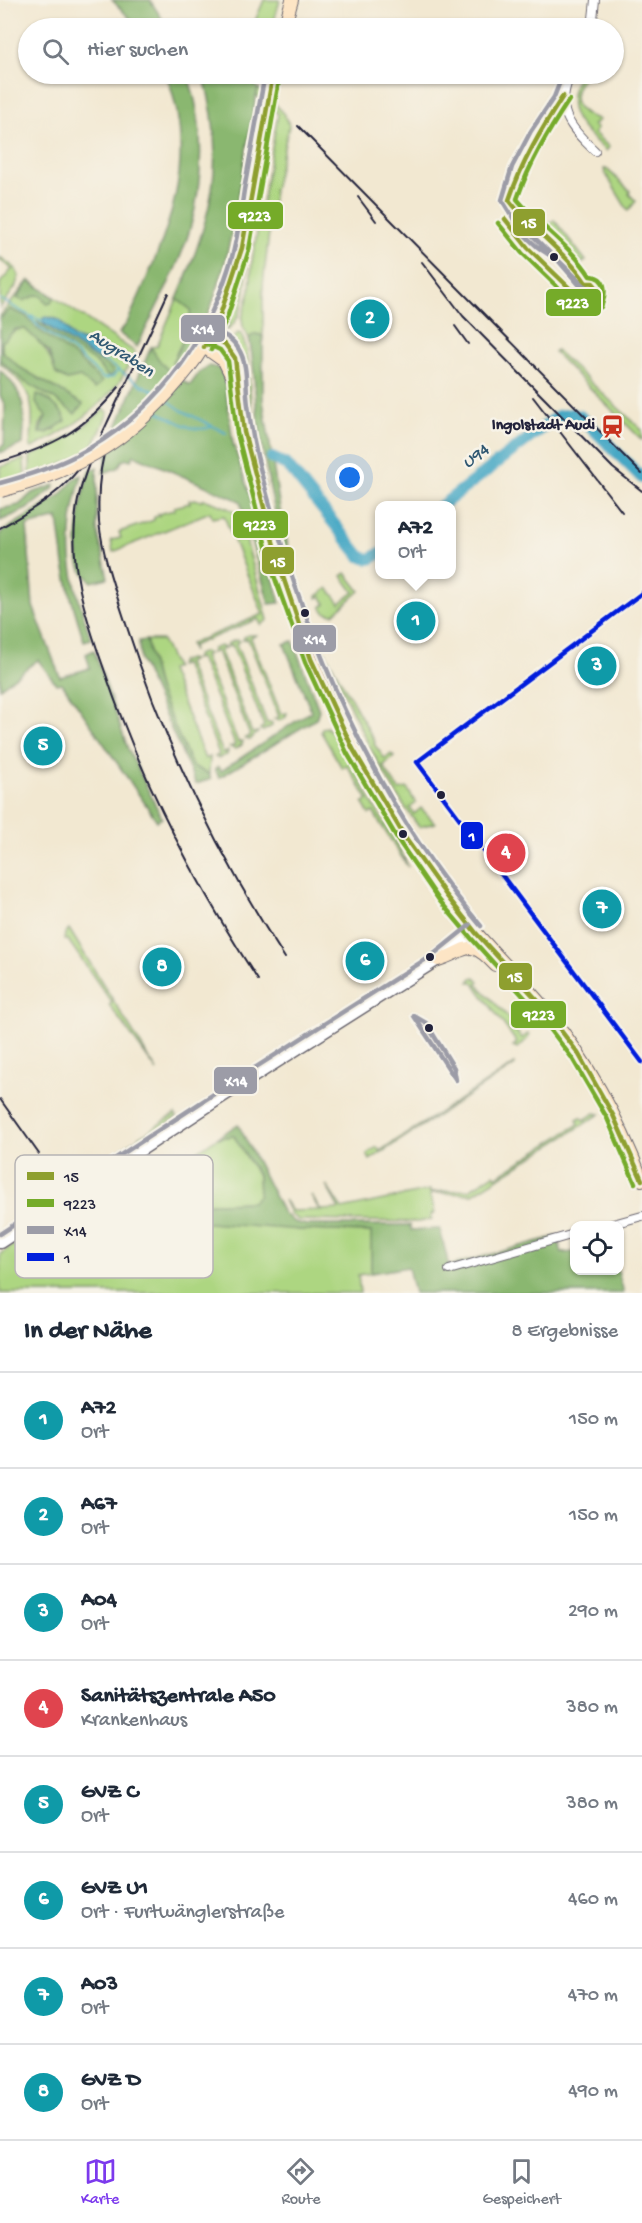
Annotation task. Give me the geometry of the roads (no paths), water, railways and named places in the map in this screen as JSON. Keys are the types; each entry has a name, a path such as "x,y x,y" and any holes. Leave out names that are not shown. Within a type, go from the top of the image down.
{"main road":[{"path":"287,18 292,0"},
{"path":"1,491 55,474 112,444 145,418 189,368 207,342 228,297 240,256 271,84"},
{"path":"207,342 224,361 239,393 245,437 279,567 324,690 389,812 442,890 561,1030 599,1087 627,1141 642,1180"},
{"path":"438,960 467,947 475,948 504,972 521,982"}],"street":[{"path":"593,18 595,0"},
{"path":"567,84 563,96 566,117 572,128 595,151"},
{"path":"134,1155 438,960 475,931"},
{"path":"624,1221 642,1216"},
{"path":"0,1243 15,1233"},
{"path":"449,1270 570,1235"}],"water":[{"path":"43,318 59,320 74,338 97,345 104,358 102,361 43,323"}],"waterway":[{"name":"Augraben","path":"0,299 43,321"},
{"path":"31,318 104,379 113,377 118,370"},
{"name":"Augraben","path":"103,360 160,394"},
{"name":"Augraben","path":"166,399 181,410 226,433"},
{"path":"158,412 196,429 211,427"},
{"name":"U94","path":"448,501 558,416 572,414 580,416 642,478"},
{"name":"Augraben","path":"272,458 279,460"},
{"name":"U94","path":"272,458 287,465 360,556 370,559 375,557"}],"railway":[{"path":"298,126 642,474"},
{"path":"358,197 376,221"},
{"path":"422,262 463,316 613,468 642,491"},
{"path":"168,293 89,463 78,500 75,523 76,566 91,630 120,713 153,792 192,869 258,980"},
{"path":"455,326 468,344"},
{"path":"0,462 36,450 66,435 93,415 119,387"},
{"path":"533,397 622,512"},
{"path":"109,436 100,478 99,522 107,562 127,627 158,714 195,798 237,879 285,958"},
{"path":"0,528 36,507 58,490 69,481 86,459"},
{"path":"0,1099 39,1154"}],"place":[{"name":"A67","path":"370,319"},
{"name":"Ingolstadt Audi","path":"613,426"},
{"name":"A72","path":"416,621"},
{"name":"A04","path":"597,666"},
{"name":"GVZ C","path":"43,746"},
{"name":"Sanitätszentrale A50","path":"506,853"},
{"name":"A03","path":"602,909"},
{"name":"GVZ U1","path":"365,961"},
{"name":"GVZ D","path":"162,967"}]}
